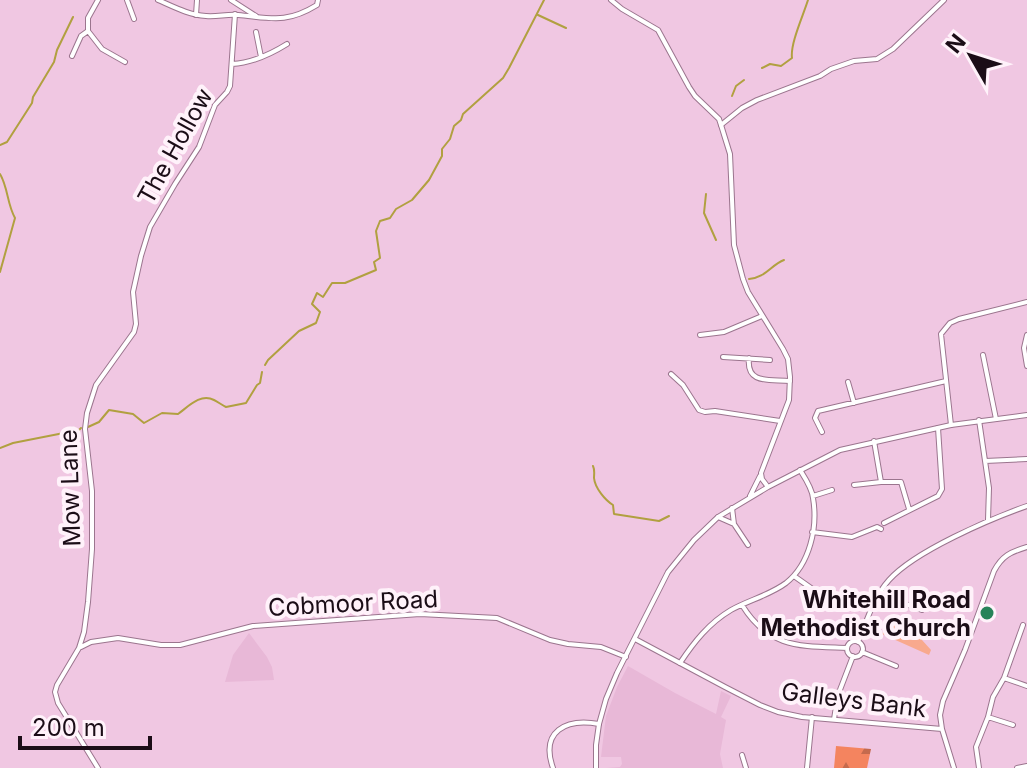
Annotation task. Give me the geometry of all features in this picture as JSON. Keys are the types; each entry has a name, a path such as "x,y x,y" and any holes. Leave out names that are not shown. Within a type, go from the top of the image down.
{"street":[{"path":"98,0 88,18 88,31 102,49 125,62"},
{"path":"127,0 134,19"},
{"path":"158,0 196,15 235,14 283,19 312,8 318,0"},
{"path":"196,15 197,0"},
{"path":"231,0 258,17"},
{"path":"721,125 757,100 842,65 877,59 893,49 944,0"},
{"path":"612,1 658,30 695,96 719,119 730,154 734,245 748,292 787,358 789,400 748,498"},
{"name":"The Hollow","path":"133,292 150,227 199,147 215,105 230,86 235,14"},
{"path":"72,56 81,36 88,31"},
{"path":"256,32 261,57"},
{"path":"232,64 261,57 286,45 281,40"},
{"name":"Mow Lane","path":"79,648 84,632 92,549 92,491 85,436 87,413 96,385 134,332 133,292"},
{"path":"951,425 941,334 950,323 963,317 1027,302"},
{"path":"700,335 724,332 763,316"},
{"path":"1027,335 1024,348 1027,366"},
{"path":"983,355 996,419"},
{"path":"723,357 770,360"},
{"path":"749,358 751,375 790,381"},
{"path":"671,374 683,385 699,410 780,421"},
{"path":"822,432 815,418 818,411 946,381"},
{"path":"848,382 854,403"},
{"path":"596,768 599,724 611,686 668,572 718,517 840,450 938,427 1027,415"},
{"path":"979,420 989,488 988,520"},
{"path":"812,532 852,537 882,526 938,496 942,489 938,427"},
{"path":"874,441 881,482"},
{"path":"985,461 1027,459"},
{"path":"680,663 703,632 730,610 773,591 794,575 806,559 814,516 813,496 800,470"},
{"path":"761,473 768,487"},
{"path":"854,485 901,482 909,509"},
{"path":"813,496 832,490"},
{"path":"858,642 881,591 909,563 988,520 1027,506"},
{"path":"732,507 734,524 748,545"},
{"path":"718,517 734,524"},
{"path":"954,768 942,729 940,715 943,701 1000,560 1027,547"},
{"path":"794,575 830,599 829,607"},
{"path":"881,591 922,610"},
{"path":"742,605 756,625 775,638 806,646 847,648"},
{"name":"Cobmoor Road","path":"79,648 91,642 118,638 180,645 253,626 420,614 497,618 550,640 601,647 626,657"},
{"path":"979,768 976,747 1023,625"},
{"name":"Galleys Bank","path":"635,639 778,712 942,729"},
{"path":"1018,641 1027,644"},
{"path":"847,648 851,642 858,642 862,652"},
{"path":"79,648 55,692 58,703 98,768"},
{"path":"847,648 853,656"},
{"path":"853,656 862,652"},
{"path":"862,652 896,666"},
{"path":"834,719 838,695 853,656"},
{"path":"1004,678 1027,686"},
{"path":"807,768 812,717"},
{"path":"988,717 1013,725"},
{"path":"553,768 550,745 561,728 577,721 599,724"},
{"path":"742,755 746,768"},
{"path":"1017,768 1027,766"}],"shaded area":[{"path":"888,620 916,629 920,622 922,640 931,650 929,655 882,634"},
{"path":"249,633 267,657 274,680 225,682 233,655"},
{"path":"628,666 716,714 721,691 731,696 721,717 726,720 720,754 723,768 606,768 620,767 622,764 621,757 601,757 606,716"}],"green space":[{"path":"836,746 871,749 867,768 834,768"}],"waterway":[{"path":"265,365 299,331 316,323 320,312 312,304 317,293 323,297 332,283 345,283 376,270 374,262 380,258 376,231 380,221 390,218 396,209 412,200 429,180 454,126 503,78 544,0"},
{"path":"762,68 770,64 781,66 792,58 795,38 808,0"},
{"path":"538,15 566,28"},
{"path":"0,145 7,142 32,103 73,17"},
{"path":"732,96 736,86 744,80"},
{"path":"0,174 15,218 0,272"},
{"path":"706,194 704,213 716,240"},
{"path":"749,279 784,260"},
{"path":"88,427 99,422 109,410 133,414 144,423 162,413 178,414 204,398 226,407 246,403 260,383 262,372"},
{"path":"0,448 81,428"},
{"path":"593,466 596,486 613,505 614,514 659,521 669,516"}],"place":[{"name":"Whitehill Road Methodist Church","path":"987,613"}]}
